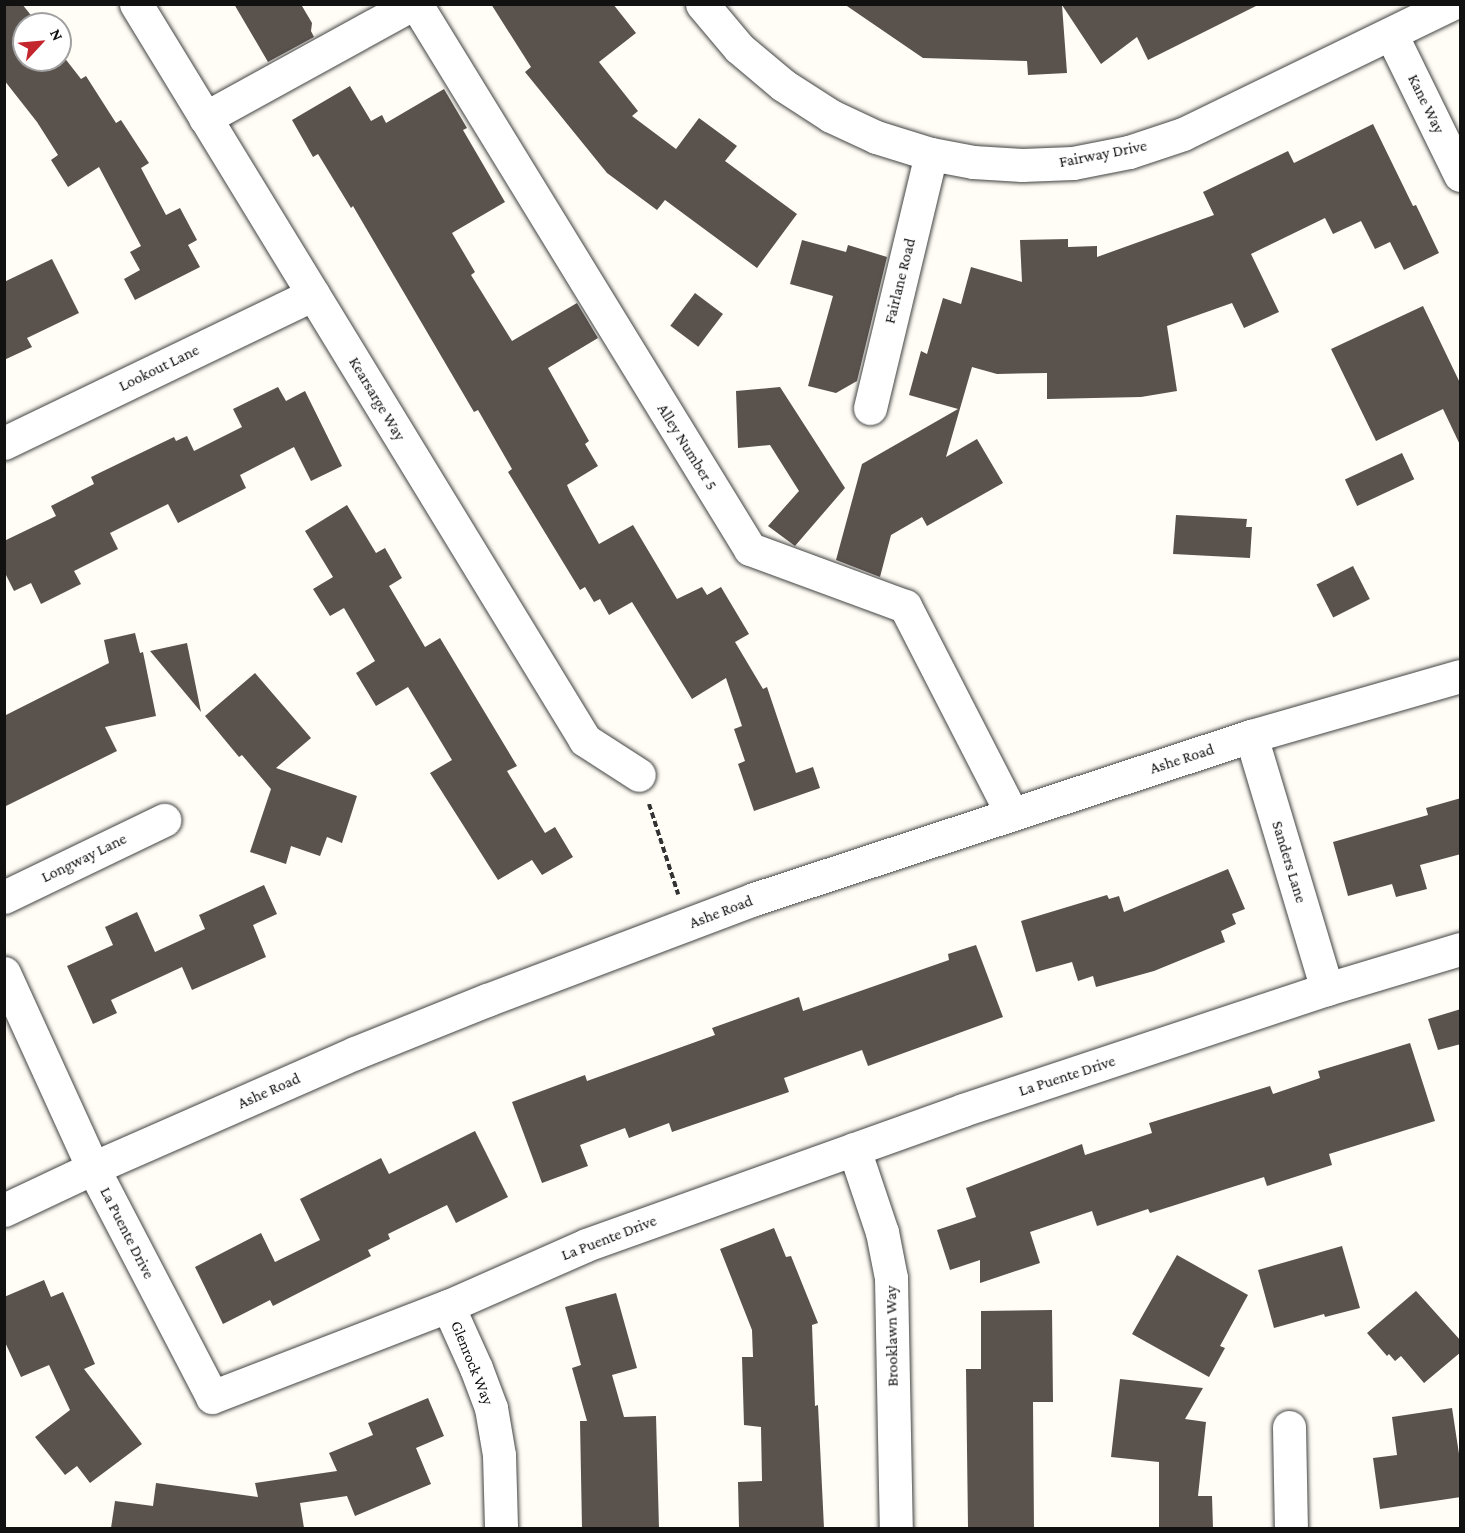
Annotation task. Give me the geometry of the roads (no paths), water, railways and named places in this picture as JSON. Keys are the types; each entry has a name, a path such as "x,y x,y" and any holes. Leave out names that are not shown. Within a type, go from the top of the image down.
{"street":[{"name":"Kearsarge Way","path":"136,4 585,740 639,775"},
{"path":"205,118 414,4"},
{"name":"Alley Number 5","path":"414,4 750,549 905,606 1012,814"},
{"name":"Fairway Drive","path":"702,4 739,48 783,85 831,116 876,136 931,154 973,162 1023,165 1073,163 1129,152 1183,134 1451,4"},
{"name":"Kane Way","path":"1391,33 1461,175"},
{"name":"Fairlane Road","path":"870,408 931,154"},
{"name":"Lookout Lane","path":"4,443 313,294"},
{"name":"Ashe Road","path":"4,1210 93,1168 377,1044 754,899 1251,736 1461,676"},
{"name":"Sanders Lane","path":"1251,736 1327,989"},
{"name":"Longway Lane","path":"4,897 164,820"},
{"name":"La Puente Drive","path":"4,973 93,1168 212,1397 448,1306 586,1245 854,1149 1327,989 1461,949"},
{"name":"Brooklawn Way","path":"854,1149 882,1232 891,1278 896,1528"},
{"name":"Glenrock Way","path":"448,1306 491,1408 499,1455 501,1528"},
{"path":"1289,1427 1291,1528"}]}
